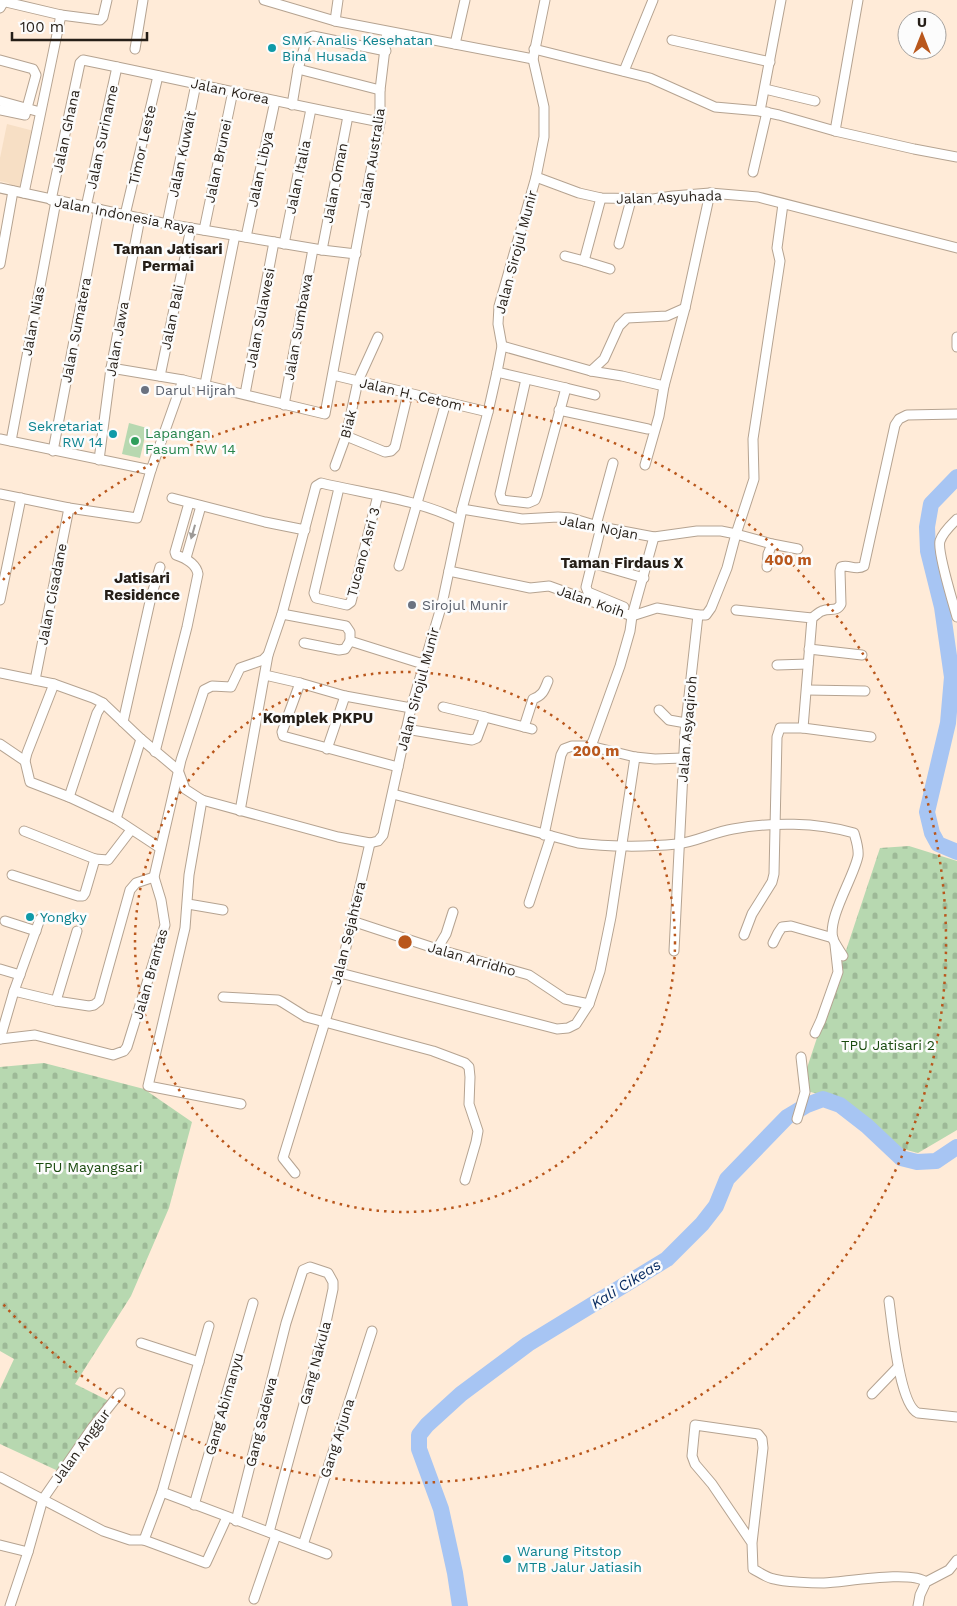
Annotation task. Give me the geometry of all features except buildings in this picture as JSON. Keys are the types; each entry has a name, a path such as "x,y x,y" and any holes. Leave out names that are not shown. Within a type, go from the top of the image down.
{"street":[{"path":"0,8 6,2 61,15 100,20 103,16 107,0"},
{"path":"135,49 143,0"},
{"path":"335,21 338,0"},
{"path":"455,44 465,0"},
{"name":"Jalan Sirojul Munir","path":"370,843 378,841 383,835 411,708 442,604 459,520 497,372 502,346 498,324 499,306 536,177 544,137 544,107 533,59 545,0"},
{"path":"624,71 653,0"},
{"path":"753,172 781,0"},
{"path":"835,131 858,0"},
{"path":"269,1 335,21 533,59"},
{"path":"24,193 61,15"},
{"name":"Jalan Australia","path":"284,405 325,414 380,122 380,90 388,32"},
{"path":"292,105 305,42 310,36 386,51"},
{"path":"672,40 770,62"},
{"path":"534,48 650,78 714,108 764,111 914,150 957,157"},
{"path":"0,60 33,70 36,75 25,115 0,110"},
{"name":"Jalan Korea","path":"81,62 83,60 380,122"},
{"name":"Jalan Ghana","path":"54,201 81,62"},
{"name":"Jalan Suriname","path":"86,207 117,67"},
{"path":"298,69 380,90"},
{"name":"Timor Leste","path":"125,215 158,76"},
{"name":"Jalan Kuwait","path":"167,224 196,84"},
{"path":"765,89 815,101"},
{"name":"Jalan Brunei","path":"204,230 233,91"},
{"path":"0,101 40,112"},
{"name":"Jalan Libya","path":"246,237 275,101"},
{"name":"Jalan Italia","path":"279,243 311,109"},
{"name":"Jalan Oman","path":"317,249 348,116"},
{"name":"Jalan Asyuhada","path":"536,177 579,193 601,198 653,199 710,193 758,197 957,248"},
{"name":"Jalan Indonesia Raya","path":"0,188 167,224 356,254"},
{"path":"0,264 13,191"},
{"path":"645,465 685,308 710,193"},
{"path":"584,261 601,198"},
{"path":"619,244 631,200"},
{"name":"Jalan Nias","path":"10,441 54,201"},
{"path":"698,615 706,615 727,568 754,479 753,439 780,261 777,248 783,204"},
{"name":"Jalan Sumatera","path":"53,450 99,210"},
{"name":"Jalan Jawa","path":"99,460 111,368 140,218"},
{"name":"Jalan Bali","path":"160,376 191,228"},
{"path":"206,384 235,235"},
{"name":"Jalan Sulawesi","path":"245,394 279,243"},
{"name":"Jalan Sumbawa","path":"284,405 317,249"},
{"path":"565,256 610,269"},
{"path":"591,370 604,359 619,326 627,318 667,316 685,308"},
{"name":"Biak","path":"335,466 346,436 358,381 378,337"},
{"path":"957,337 957,347"},
{"path":"502,346 591,370 664,386"},
{"path":"111,368 206,384 284,405"},
{"path":"497,372 595,395"},
{"name":"Jalan H. Cetom","path":"333,376 488,412"},
{"path":"526,379 500,494 502,500 528,503 534,500 566,388"},
{"path":"0,494 69,508 137,518 151,470 183,380"},
{"path":"346,436 385,452 391,452 395,446 408,393"},
{"path":"399,566 446,402"},
{"path":"559,410 648,429"},
{"path":"736,610 812,618 821,611 836,610 841,604 841,567 858,568 864,566 895,425 899,419 906,415 957,414"},
{"path":"0,439 151,470"},
{"path":"613,463 586,587 588,592 634,612"},
{"path":"240,811 268,655 282,614 305,530 314,488 321,483 378,495 418,505 459,520"},
{"name":"Tucano Asri 3","path":"339,488 314,593 316,598 347,605 351,602 378,495"},
{"path":"0,600 21,498"},
{"path":"172,498 265,522 305,530"},
{"path":"155,752 185,636 198,574 196,568 186,558 176,555 175,552 190,503"},
{"path":"186,558 201,506"},
{"name":"Jalan Cisadane","path":"35,680 69,508"},
{"name":"Jalan Nojan","path":"462,509 522,519 571,518 599,526 654,537 697,531 716,531 798,549"},
{"path":"957,519 953,530 940,541 939,552 957,617"},
{"path":"590,746 620,666 654,537"},
{"path":"767,567 768,554 772,544"},
{"path":"592,564 644,578"},
{"path":"123,722 151,597 160,567"},
{"name":"Jalan Koih","path":"449,571 530,588 549,586 634,612 657,608 698,615"},
{"path":"946,572 957,576"},
{"path":"282,614 346,626 350,632 350,641 345,649 339,650 304,643"},
{"name":"Jalan Asyaqiroh","path":"674,951 683,758 698,615"},
{"path":"803,728 812,618"},
{"path":"350,641 423,664"},
{"path":"809,650 862,655"},
{"name":"Jalan Brantas","path":"0,1039 35,1035 114,1055 124,1052 133,1031 165,925 161,900 154,877 178,770 204,690 212,686 231,687 240,668 263,660 268,655"},
{"path":"777,665 808,664"},
{"path":"0,673 54,684 103,703 141,740 178,770 185,789 202,800 338,837 370,843"},
{"path":"265,676 300,683 344,696 411,708"},
{"path":"443,707 528,728 533,699 541,696 548,680"},
{"path":"300,683 282,732 284,736 398,767"},
{"path":"54,684 25,761 29,781 32,784 70,797 116,819 160,848"},
{"path":"807,690 865,691"},
{"path":"327,749 344,696"},
{"path":"70,797 97,714 103,703"},
{"path":"659,710 669,720 686,723"},
{"path":"406,729 472,740 477,738 484,717"},
{"path":"744,934 752,914 772,882 774,874 776,737 780,728 803,728 871,737"},
{"path":"116,819 141,740"},
{"path":"0,744 25,761"},
{"path":"528,903 547,835 561,755 564,749 572,746 590,746 655,759 683,758"},
{"path":"340,973 557,1029 568,1028 576,1024 588,1004 602,962 611,918 635,756"},
{"path":"393,794 578,843 597,846 679,844 732,829 775,825 794,824 838,828 854,832 858,846 858,856 843,892 834,921 834,948 838,972 821,1020 814,1033"},
{"path":"202,800 192,851 185,928 148,1086 241,1104"},
{"path":"24,831 95,859 108,860 131,830"},
{"name":"Jalan Sejahtera","path":"295,1173 284,1158 340,973 370,843"},
{"path":"12,875 83,896 95,859"},
{"path":"14,991 56,1001 89,1006 94,1005 98,1001 130,890 136,883 154,877"},
{"path":"188,904 224,910"},
{"path":"436,949 446,934 454,912"},
{"path":"0,1039 14,991 40,919"},
{"path":"5,921 36,931"},
{"name":"Jalan Arridho","path":"352,921 436,949 528,975 565,999 588,1004"},
{"path":"773,943 782,927 791,926 834,940 843,956"},
{"path":"56,1001 77,931"},
{"path":"0,969 20,975"},
{"path":"223,997 278,1000 306,1017 433,1051 465,1063 469,1068 470,1077 469,1104 478,1131 465,1180"},
{"path":"798,1119 805,1092 802,1057"},
{"name":"Gang Nakula","path":"254,1598 331,1299 333,1282 328,1273 310,1267 303,1270 286,1323"},
{"path":"889,1301 898,1368 913,1411 957,1417"},
{"name":"Gang Abimanyu","path":"194,1505 253,1303"},
{"name":"Gang Sadewa","path":"236,1521 286,1323"},
{"path":"144,1540 162,1492 209,1326"},
{"name":"Gang Arjuna","path":"303,1545 372,1331"},
{"path":"141,1342 199,1362"},
{"path":"872,1394 898,1368"},
{"name":"Jalan Anggur","path":"10,1606 43,1499 92,1428 120,1393"},
{"path":"752,1543 712,1484 695,1464 692,1456 695,1425 758,1434 762,1439 763,1448 752,1543 753,1569 773,1579 822,1583 895,1577 913,1577 926,1582"},
{"path":"0,1477 104,1531 130,1540 144,1540 206,1563 227,1517"},
{"path":"162,1492 326,1554"},
{"path":"0,1545 28,1552"},
{"path":"918,1606 920,1595 926,1582 950,1570 957,1560"},
{"path":"0,1603 10,1606"}],"shaded area":[{"path":"7,124 38,132 25,189 16,188 0,181 0,158"}],"green space":[{"name":"Lapangan Fasum RW 14","path":"129,423 147,428 140,458 122,454"},
{"name":"TPU Jatisari 2","path":"909,846 957,861 957,1130 918,1153 895,1147 846,1102 800,1089 880,848"},
{"name":"TPU Mayangsari","path":"44,1063 144,1089 192,1122 169,1208 131,1296 75,1384 109,1401 95,1423 69,1476 0,1444 0,1389 14,1359 0,1351 0,1067"}],"waterway":[{"name":"Kali Cikeas","path":"957,477 931,504 927,527 928,551 942,607 952,677 948,723 927,812 932,833 938,844 957,852"},
{"name":"Kali Cikeas","path":"460,1606 441,1509 419,1449 419,1435 427,1425 461,1394 528,1344 667,1259 702,1224 716,1206 727,1179 787,1117 807,1105 823,1099 840,1105 867,1126 901,1158 917,1162 936,1161 957,1147"}],"place":[{"name":"SMK Analis Kesehatan Bina Husada","path":"272,48"},
{"name":"Darul Hijrah","path":"145,390"},
{"name":"Sekretariat RW 14","path":"113,434"},
{"name":"Lapangan Fasum RW 14","path":"135,441"},
{"name":"Sirojul Munir","path":"412,605"},
{"name":"Yongky","path":"30,917"},
{"name":"Warung Pitstop MTB Jalur Jatiasih","path":"507,1559"}],"district":[{"name":"Taman Jatisari Permai","path":"168,258"},
{"name":"Taman Firdaus X","path":"622,563"},
{"name":"Jatisari Residence","path":"142,586"},
{"name":"Komplek PKPU","path":"318,718"}]}
